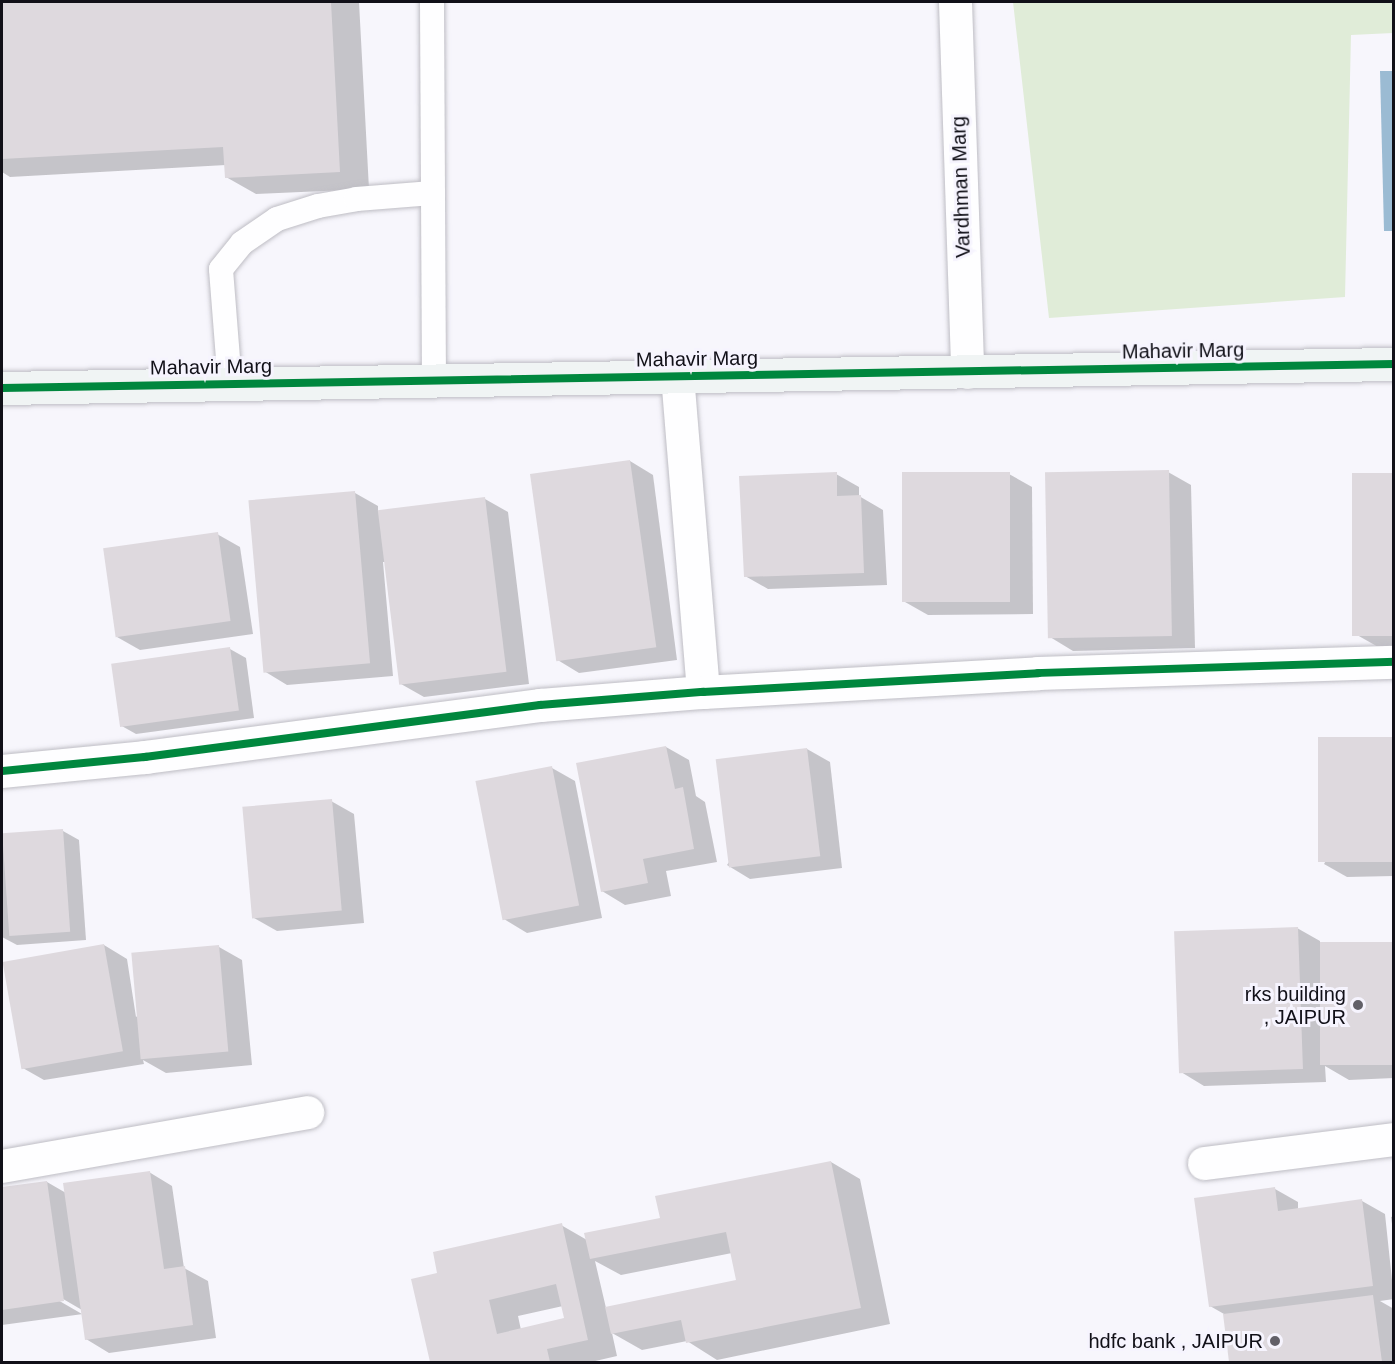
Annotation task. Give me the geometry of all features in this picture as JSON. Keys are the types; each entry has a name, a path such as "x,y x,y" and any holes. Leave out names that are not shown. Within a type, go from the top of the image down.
{"street":[{"name":"Vardhman Marg","path":"955,2 968,372"},
{"name":"Mahavir Marg","path":"2,388 1394,364"},
{"path":"677,375 703,692"},
{"path":"2,771 145,757 540,705 703,692 1038,673 1394,662"},
{"path":"2,1166 307,1112"},
{"path":"1204,1163 1394,1139"}],"lane":[{"path":"432,2 434,380"},
{"path":"230,384 221,269 242,243 277,219 318,207 356,199 433,193"}],"green space":[{"path":"1013,2 1393,2 1393,33 1351,35 1345,297 1049,318"}],"water":[{"path":"1380,71 1393,71 1393,231 1384,231"}],"building":[{"path":"2,2 331,2 340,172 225,178 223,147 2,159"},
{"path":"630,460 656,647 556,661 530,474"},
{"path":"1169,470 1172,636 1048,638 1045,472"},
{"path":"837,472 837,496 861,495 864,573 744,577 739,476"},
{"path":"902,472 1010,472 1010,602 902,602"},
{"path":"1352,473 1394,473 1394,636 1352,636"},
{"path":"355,491 370,663 263,673 248,500"},
{"path":"485,497 506,672 399,685 378,510"},
{"path":"218,532 231,621 116,637 103,548"},
{"path":"230,647 239,710 120,727 111,664"},
{"path":"1318,737 1394,737 1394,862 1318,862"},
{"path":"666,746 675,789 683,787 694,849 643,859 648,883 601,892 576,763"},
{"path":"807,748 820,856 729,867 716,759"},
{"path":"552,766 579,905 503,920 475,781"},
{"path":"332,799 342,911 252,918 242,807"},
{"path":"63,829 70,932 9,936 2,833"},
{"path":"1298,927 1303,1069 1179,1073 1174,931"},
{"name":"rks building , JAIPUR","path":"1320,942 1394,942 1394,1065 1320,1065"},
{"path":"104,944 123,1051 21,1069 3,962"},
{"path":"219,945 228,1052 141,1059 131,953"},
{"path":"831,1161 861,1308 686,1343 681,1320 611,1334 605,1307 736,1280 726,1232 590,1259 584,1233 660,1218 655,1196"},
{"path":"150,1171 164,1269 185,1266 193,1325 85,1340 63,1183"},
{"path":"47,1181 64,1301 2,1310 2,1187"},
{"path":"1275,1187 1278,1211 1362,1199 1373,1286 1209,1307 1194,1198"},
{"path":"562,1223 588,1340 547,1349 550,1362 430,1362 411,1279 437,1273 433,1252","holes":["556,1284 564,1318 497,1334 489,1300"]},
{"path":"1373,1295 1382,1362 1229,1362 1223,1314"}],"cycle path":[{"path":"2,388 1394,364"},
{"path":"2,771 145,757 540,705 703,692 1038,673 1394,662"}],"place":[{"name":"rks building , JAIPUR","path":"1358,1005"},
{"name":"hdfc bank , JAIPUR","path":"1275,1341"}]}
